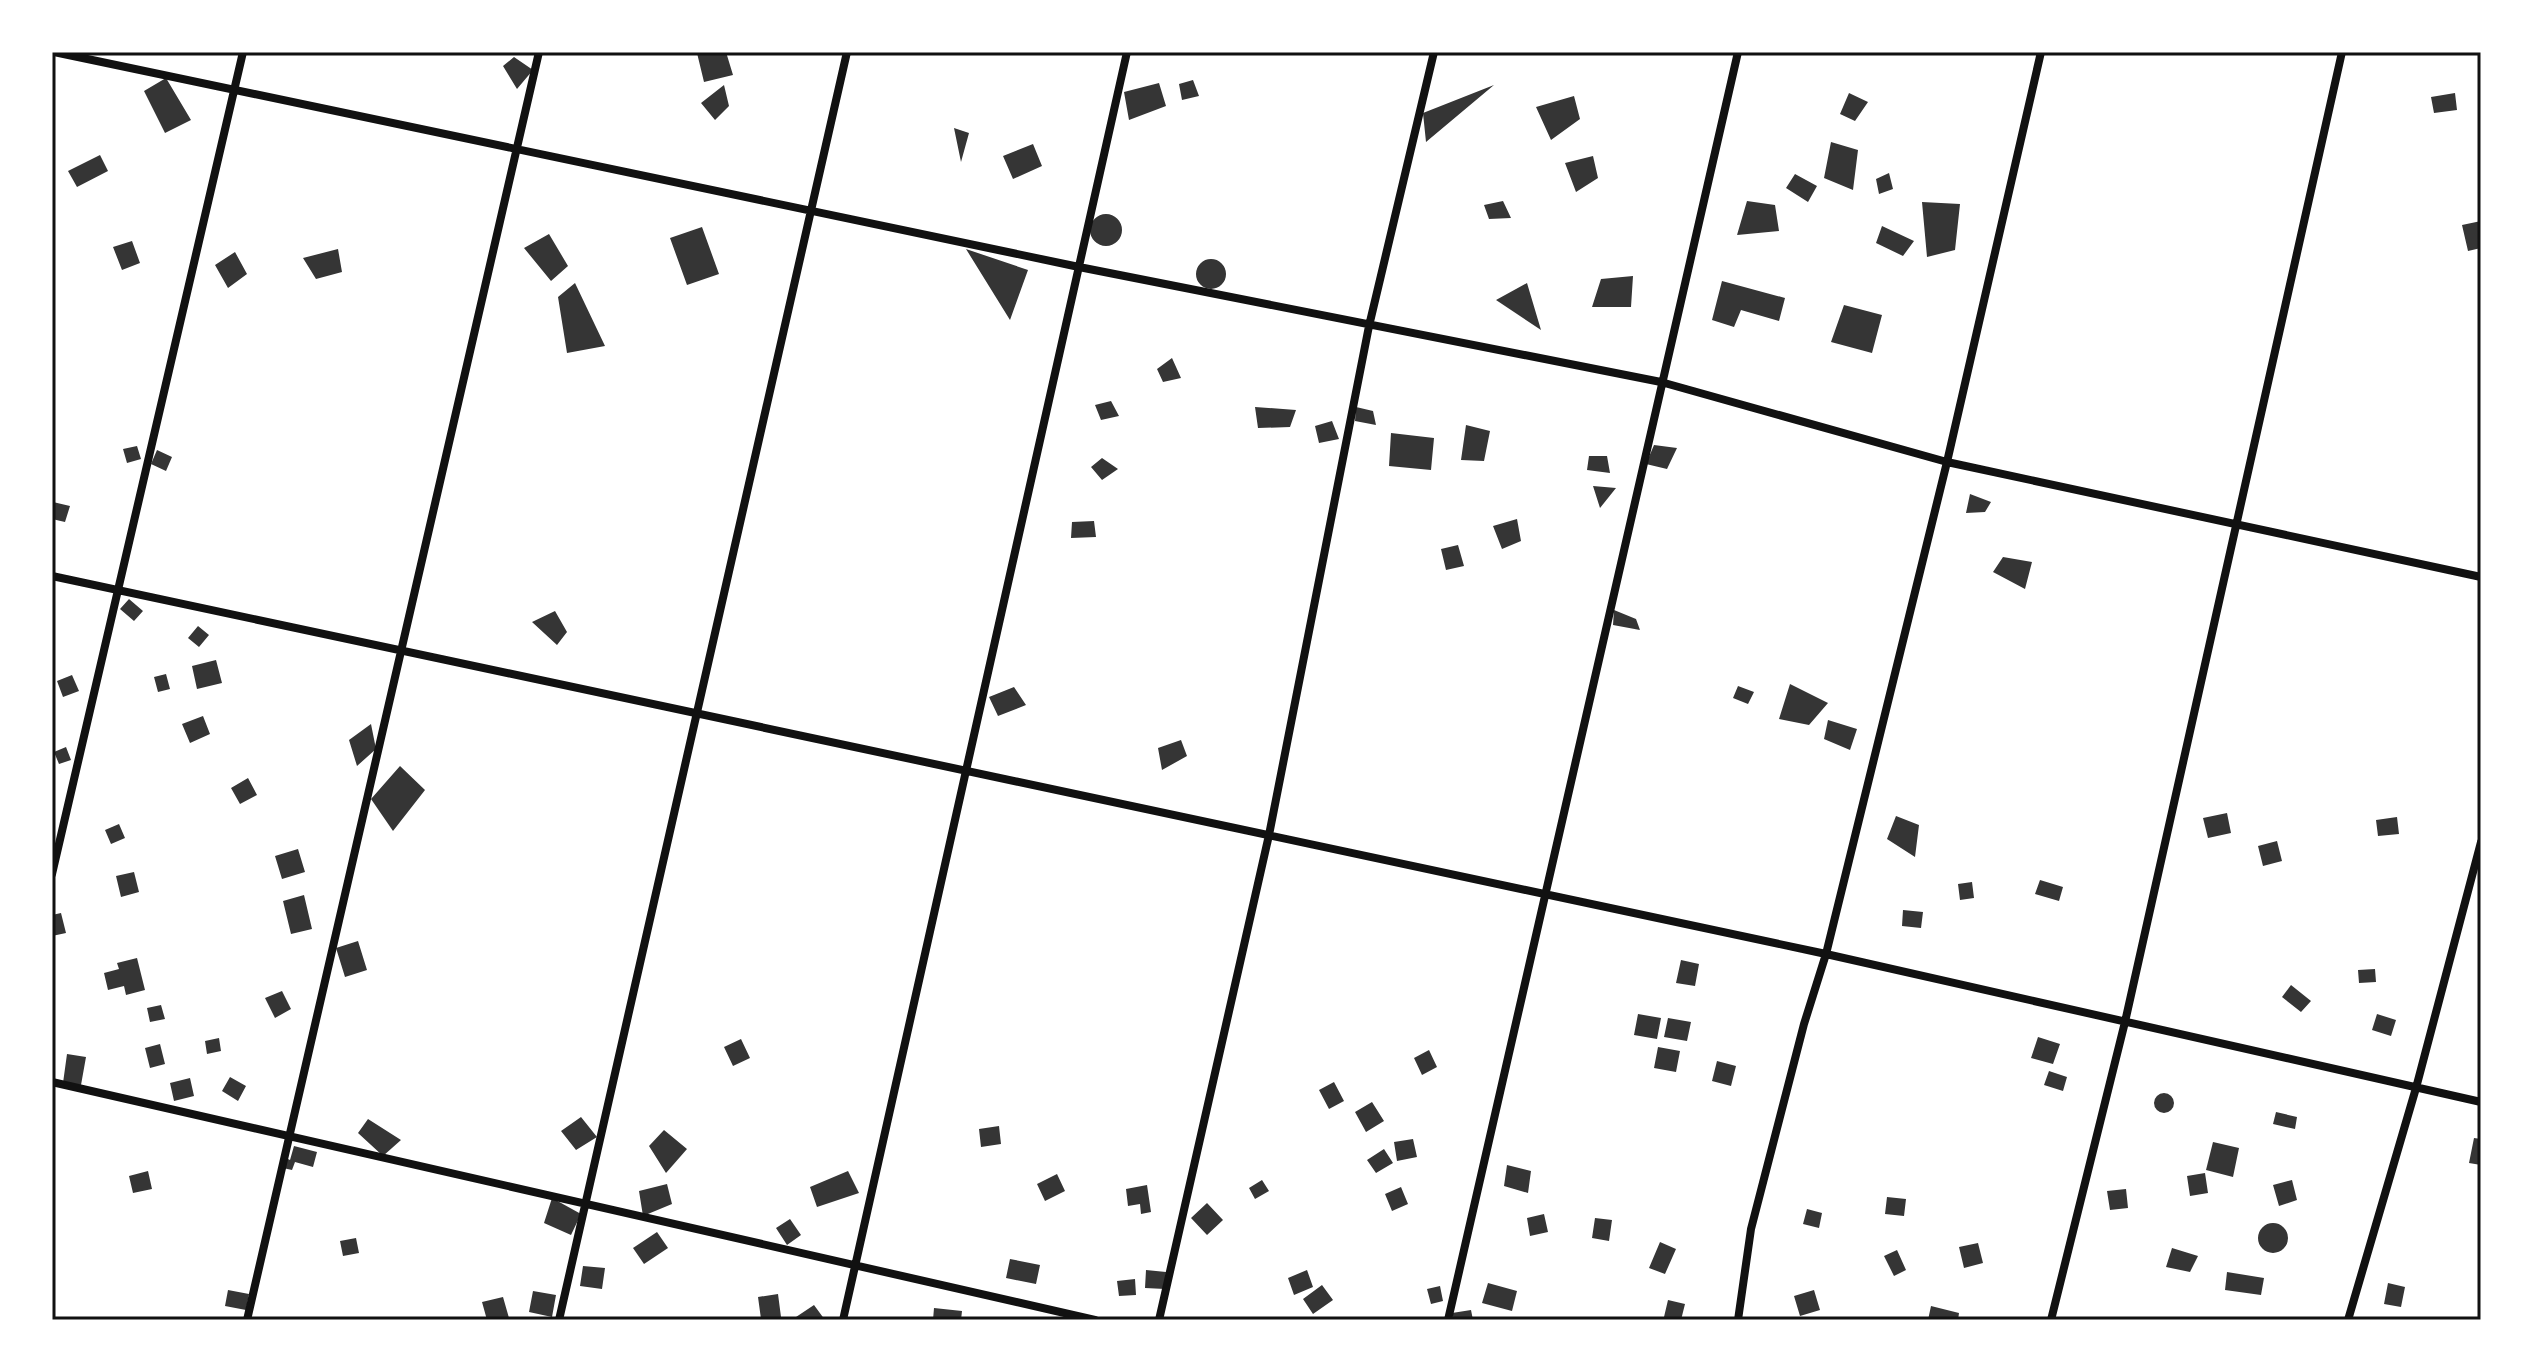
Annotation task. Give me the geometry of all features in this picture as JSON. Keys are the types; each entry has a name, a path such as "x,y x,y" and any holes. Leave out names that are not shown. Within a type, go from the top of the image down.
{"street":[{"path":"54,52 1079,267 1661,382 1947,462 2481,577"},
{"path":"52,874 243,52"},
{"path":"247,1320 539,52"},
{"path":"559,1320 847,52"},
{"path":"843,1320 1127,52"},
{"path":"1159,1320 1269,835 1369,326 1434,52"},
{"path":"1448,1320 1738,52"},
{"path":"1738,1320 1751,1229 1804,1024 1826,954 1947,462 2041,52"},
{"path":"2051,1320 2125,1022 2342,52"},
{"path":"52,576 1826,954 2481,1102"},
{"path":"2348,1320 2416,1088 2481,842"},
{"path":"52,1082 1095,1320"}],"building":[{"path":"726,52 733,75 704,82 697,53"},
{"path":"514,57 533,70 517,89 503,66"},
{"path":"166,78 191,120 165,133 144,91"},
{"path":"1193,80 1199,96 1182,100 1179,84"},
{"path":"1159,83 1166,106 1129,120 1124,92"},
{"path":"724,85 729,106 715,120 701,103"},
{"path":"1494,85 1426,142 1423,113"},
{"path":"1849,93 1868,102 1855,121 1840,114"},
{"path":"2455,93 2457,110 2434,113 2431,97"},
{"path":"1574,96 1580,119 1551,140 1536,107"},
{"path":"954,128 969,133 961,162"},
{"path":"1831,142 1858,150 1853,190 1824,178"},
{"path":"1033,144 1042,166 1013,179 1003,156"},
{"path":"100,155 108,171 77,187 68,171"},
{"path":"1593,156 1598,178 1576,192 1565,163"},
{"path":"1889,173 1893,189 1879,194 1876,179"},
{"path":"1795,174 1817,186 1808,202 1786,188"},
{"path":"1503,201 1511,218 1489,219 1484,205"},
{"path":"1747,201 1775,205 1779,231 1737,235"},
{"path":"1922,202 1960,204 1955,250 1927,257"},
{"path":"1106,214 1117,219 1122,230 1117,241 1106,246 1095,241 1090,230 1095,219"},
{"path":"2481,221 2481,248 2468,251 2462,225"},
{"path":"1882,226 1914,241 1903,256 1876,243"},
{"path":"702,227 719,274 687,285 670,238"},
{"path":"549,234 568,266 551,281 524,248"},
{"path":"132,241 140,263 122,270 113,247"},
{"path":"338,249 342,272 316,279 303,258"},
{"path":"966,249 1028,270 1010,320"},
{"path":"235,252 247,274 228,288 215,265"},
{"path":"1211,259 1222,263 1226,274 1222,285 1211,289 1200,285 1196,274 1200,263"},
{"path":"1633,276 1631,307 1592,307 1601,279"},
{"path":"1722,281 1785,298 1779,321 1741,310 1734,327 1712,320"},
{"path":"575,283 605,346 567,353 558,297"},
{"path":"1527,283 1541,330 1496,300"},
{"path":"1844,305 1882,315 1872,353 1831,342"},
{"path":"1172,358 1181,378 1163,382 1157,369"},
{"path":"1111,401 1119,416 1101,420 1095,405"},
{"path":"1255,407 1296,410 1290,427 1258,428"},
{"path":"1356,407 1373,411 1376,425 1355,421"},
{"path":"1332,421 1339,439 1319,443 1315,426"},
{"path":"1466,425 1490,431 1484,461 1461,460"},
{"path":"1391,433 1434,438 1431,470 1389,466"},
{"path":"1654,445 1677,448 1667,469 1646,464"},
{"path":"137,446 141,459 127,463 123,449"},
{"path":"157,450 172,457 166,471 151,464"},
{"path":"1589,456 1607,456 1610,473 1587,470"},
{"path":"1102,458 1118,469 1102,480 1091,467"},
{"path":"1593,486 1616,488 1600,508"},
{"path":"1970,494 1991,502 1985,512 1966,513"},
{"path":"53,502 70,506 65,522 52,519"},
{"path":"1517,519 1521,541 1502,549 1493,526"},
{"path":"1094,521 1096,537 1071,538 1072,522"},
{"path":"1458,545 1464,566 1446,570 1441,549"},
{"path":"2003,557 2032,562 2025,589 1993,572"},
{"path":"129,599 143,611 134,621 120,609"},
{"path":"1614,610 1636,619 1640,630 1613,625"},
{"path":"555,611 567,632 557,645 532,622"},
{"path":"198,626 209,635 199,647 188,638"},
{"path":"216,660 222,683 197,689 192,666"},
{"path":"166,674 170,689 158,692 154,677"},
{"path":"72,675 79,691 63,697 57,681"},
{"path":"1790,684 1828,703 1809,725 1779,719"},
{"path":"1738,686 1754,692 1748,704 1733,698"},
{"path":"1014,687 1026,705 998,716 989,697"},
{"path":"203,716 210,734 190,743 182,724"},
{"path":"1828,720 1857,729 1850,750 1824,739"},
{"path":"371,724 376,749 357,766 349,740"},
{"path":"1181,740 1187,756 1162,770 1158,748"},
{"path":"66,747 71,760 59,764 54,752"},
{"path":"400,766 425,790 393,831 371,799"},
{"path":"248,778 257,795 240,804 231,788"},
{"path":"2227,813 2231,833 2208,838 2203,818"},
{"path":"1896,816 1919,825 1915,857 1887,839"},
{"path":"2397,817 2399,834 2378,836 2376,820"},
{"path":"119,824 125,838 111,844 105,830"},
{"path":"2277,841 2282,861 2263,866 2258,846"},
{"path":"298,849 305,872 282,879 275,856"},
{"path":"134,872 139,892 121,897 116,876"},
{"path":"2040,880 2063,887 2059,901 2035,894"},
{"path":"1972,882 1974,898 1960,900 1958,884"},
{"path":"304,895 312,929 291,934 283,901"},
{"path":"1903,910 1923,912 1921,928 1902,926"},
{"path":"61,913 66,933 52,936 52,915"},
{"path":"358,941 367,970 345,977 336,948"},
{"path":"137,958 145,990 126,995 124,986 108,990 104,973 119,969 117,963"},
{"path":"1681,960 1699,964 1695,986 1676,983"},
{"path":"2375,969 2376,982 2359,983 2358,970"},
{"path":"2291,985 2311,1001 2301,1012 2282,997"},
{"path":"282,991 291,1009 275,1018 265,998"},
{"path":"161,1005 165,1019 150,1022 147,1008"},
{"path":"1638,1014 1661,1018 1657,1039 1634,1035"},
{"path":"2377,1014 2396,1020 2391,1036 2372,1030"},
{"path":"1668,1018 1691,1022 1687,1041 1664,1037"},
{"path":"2038,1037 2060,1044 2053,1064 2031,1058"},
{"path":"219,1038 221,1051 207,1054 205,1041"},
{"path":"741,1039 750,1058 733,1066 724,1047"},
{"path":"160,1044 165,1064 150,1068 145,1048"},
{"path":"1658,1047 1680,1051 1676,1072 1654,1068"},
{"path":"1429,1050 1437,1067 1422,1075 1414,1058"},
{"path":"67,1054 86,1057 81,1085 63,1083"},
{"path":"1717,1061 1736,1066 1731,1086 1712,1081"},
{"path":"2049,1071 2067,1077 2063,1091 2044,1085"},
{"path":"230,1077 246,1086 238,1101 222,1091"},
{"path":"190,1078 194,1096 174,1101 170,1083"},
{"path":"1334,1082 1344,1101 1329,1109 1319,1090"},
{"path":"2164,1093 2171,1096 2174,1103 2171,1110 2164,1113 2157,1110 2154,1103 2157,1096"},
{"path":"1372,1102 1384,1121 1366,1132 1355,1112"},
{"path":"2276,1112 2297,1117 2295,1129 2273,1124"},
{"path":"581,1117 597,1137 576,1150 561,1131"},
{"path":"368,1119 401,1140 383,1156 358,1133"},
{"path":"999,1126 1001,1144 981,1147 979,1129"},
{"path":"664,1130 687,1149 666,1173 649,1146"},
{"path":"2474,1138 2481,1139 2481,1165 2469,1163"},
{"path":"1413,1139 1417,1157 1397,1161 1394,1142"},
{"path":"2213,1142 2239,1148 2233,1177 2206,1170"},
{"path":"294,1146 317,1152 313,1167 295,1162 292,1170 283,1168 286,1158 290,1160"},
{"path":"1384,1149 1393,1163 1376,1173 1367,1160"},
{"path":"1507,1165 1531,1171 1528,1193 1504,1186"},
{"path":"148,1171 152,1189 133,1193 129,1176"},
{"path":"848,1171 859,1193 817,1207 810,1187"},
{"path":"2205,1173 2208,1193 2190,1196 2187,1176"},
{"path":"1057,1174 1065,1191 1045,1201 1037,1184"},
{"path":"1262,1180 1269,1191 1255,1199 1249,1188"},
{"path":"2292,1180 2297,1200 2279,1206 2273,1185"},
{"path":"667,1184 672,1204 643,1216 639,1191"},
{"path":"1147,1185 1151,1212 1141,1214 1140,1204 1128,1206 1126,1189"},
{"path":"1401,1187 1408,1204 1392,1211 1385,1194"},
{"path":"2126,1189 2128,1208 2110,1210 2107,1191"},
{"path":"1887,1197 1906,1199 1904,1216 1885,1214"},
{"path":"552,1198 581,1214 571,1235 544,1223"},
{"path":"1207,1203 1223,1220 1207,1235 1191,1218"},
{"path":"1807,1209 1822,1213 1819,1228 1803,1224"},
{"path":"1544,1214 1548,1232 1530,1236 1527,1218"},
{"path":"1595,1218 1612,1220 1609,1241 1592,1238"},
{"path":"790,1219 801,1235 787,1245 776,1228"},
{"path":"2273,1223 2283,1228 2288,1238 2283,1248 2273,1253 2263,1248 2258,1238 2263,1228"},
{"path":"657,1232 668,1248 644,1264 633,1248"},
{"path":"356,1238 359,1253 343,1256 340,1241"},
{"path":"1660,1242 1676,1249 1665,1274 1649,1268"},
{"path":"1978,1243 1983,1263 1964,1268 1959,1247"},
{"path":"2172,1248 2198,1256 2190,1272 2166,1267"},
{"path":"1897,1250 1906,1270 1894,1276 1884,1256"},
{"path":"1010,1259 1040,1265 1036,1284 1006,1278"},
{"path":"583,1266 605,1268 602,1289 580,1286"},
{"path":"1146,1270 1166,1272 1165,1289 1145,1288"},
{"path":"1307,1270 1313,1287 1294,1295 1288,1278"},
{"path":"2227,1272 2264,1278 2261,1295 2225,1290"},
{"path":"1135,1279 1136,1295 1119,1296 1117,1281"},
{"path":"1488,1283 1517,1291 1512,1311 1482,1303"},
{"path":"2388,1283 2405,1287 2401,1307 2384,1304"},
{"path":"1322,1285 1333,1300 1313,1314 1303,1299"},
{"path":"1440,1286 1443,1301 1431,1304 1427,1289"},
{"path":"228,1290 249,1294 246,1310 225,1306"},
{"path":"1814,1290 1820,1310 1800,1316 1794,1296"},
{"path":"533,1291 556,1295 552,1317 529,1312"},
{"path":"778,1294 781,1317 761,1319 758,1297"},
{"path":"503,1297 509,1318 487,1320 482,1302"},
{"path":"1668,1300 1685,1304 1681,1320 1664,1317"},
{"path":"814,1305 825,1320 798,1320 796,1317"},
{"path":"1931,1306 1959,1313 1958,1320 1928,1320"},
{"path":"934,1308 962,1311 961,1320 933,1320"},
{"path":"1471,1310 1473,1320 1454,1320 1452,1313"}]}
